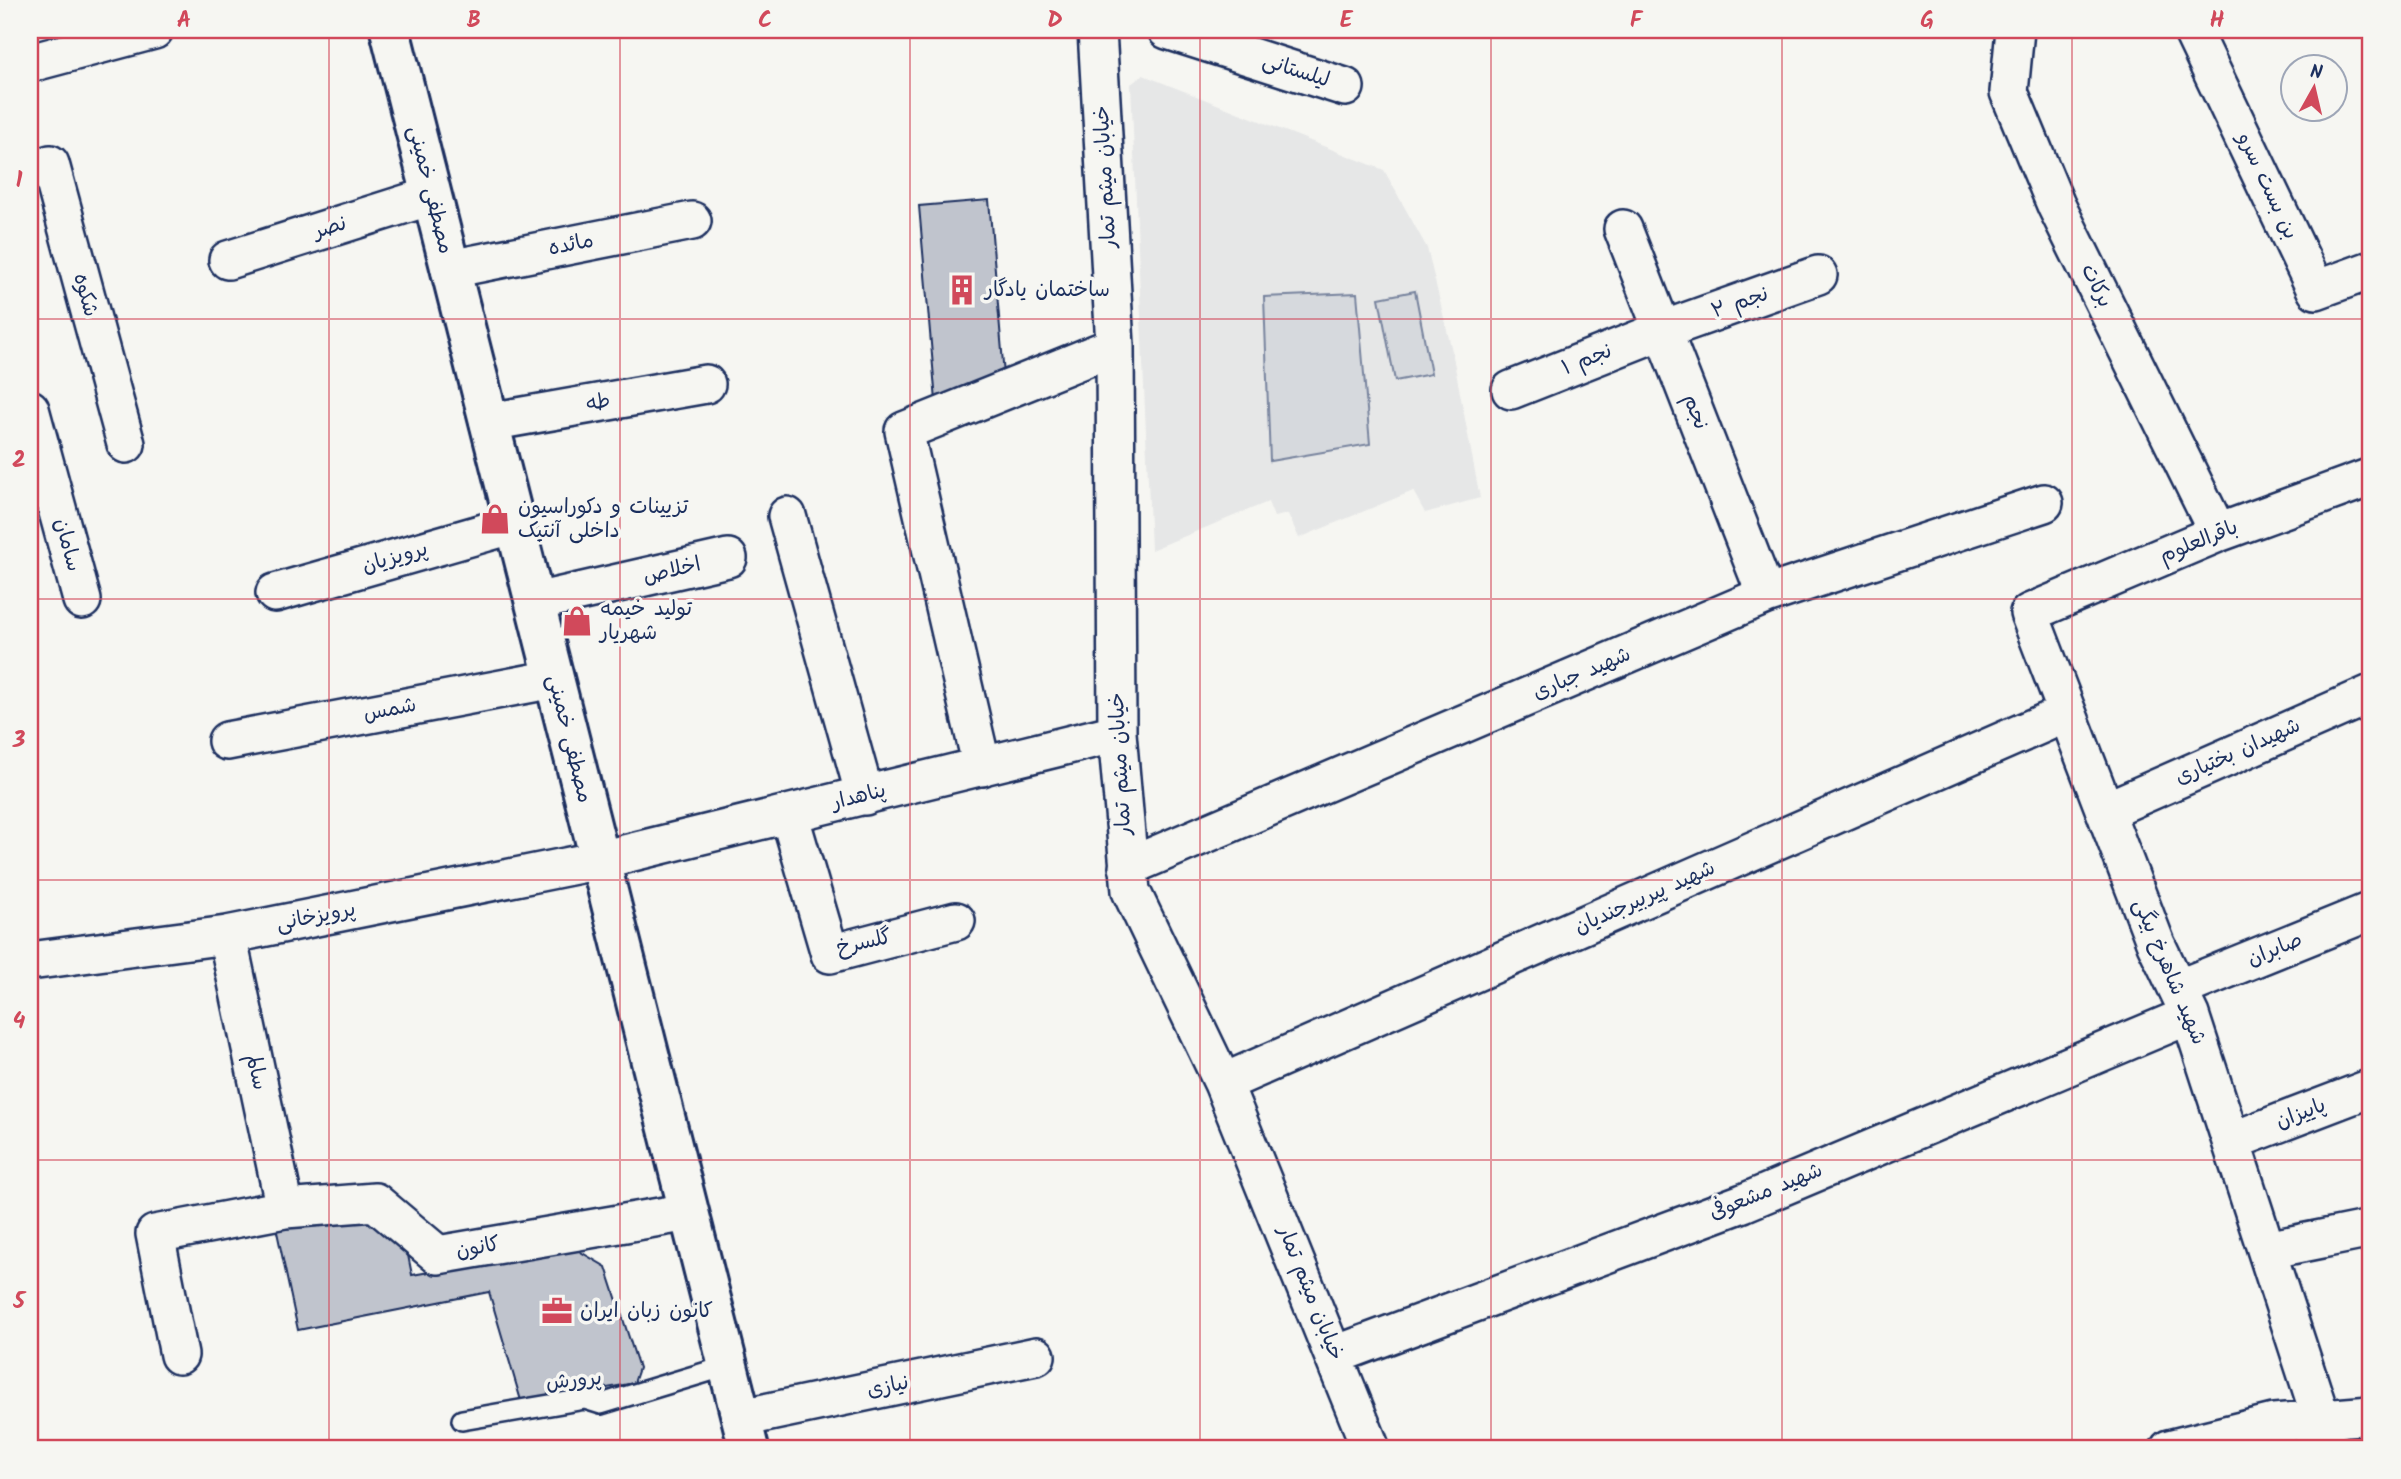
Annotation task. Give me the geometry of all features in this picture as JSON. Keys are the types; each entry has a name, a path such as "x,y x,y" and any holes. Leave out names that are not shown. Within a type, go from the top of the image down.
{"main road":[{"name":"مصطفی خمینی","path":"390,30 745,1434"}],"street":[{"path":"30,63 153,30"},
{"name":"خیابان میثم تمار","path":"1097,30 1115,346 1117,733 1131,891 1223,1083 1371,1449"},
{"name":"لیلستانی","path":"1167,30 1345,87"},
{"name":"بن بست سرو","path":"2192,30 2316,290 2371,270"},
{"name":"برکات","path":"2019,31 2009,92 2056,205 2218,533"},
{"name":"شکوه","path":"30,170 50,164 126,444"},
{"name":"نصر","path":"228,260 431,196"},
{"name":"مائده","path":"450,269 692,222"},
{"name":"نجم","path":"1623,229 1766,595"},
{"name":"نجم ۲","path":"1662,330 1818,275"},
{"name":"نجم ۱","path":"1511,390 1662,330"},
{"path":"982,767 904,431 1115,346"},
{"name":"طه","path":"489,422 706,384"},
{"name":"سامان","path":"30,409 40,486 82,600"},
{"name":"باقرالعلوم","path":"2029,613 2218,533 2371,477"},
{"name":"شهید جباری","path":"1128,867 1766,595 2044,503"},
{"path":"787,516 865,796"},
{"name":"پرویزیان","path":"275,593 515,524"},
{"name":"اخلاص","path":"535,602 728,558"},
{"name":"شهید شاهرخ بیگی","path":"2029,613 2155,944 2184,1002 2326,1433"},
{"name":"شمس","path":"227,741 554,679"},
{"name":"شهیدان بختیاری","path":"2105,811 2371,694"},
{"name":"شهید پیربیرجندیان","path":"1223,1083 2067,713"},
{"name":"پناهدار","path":"600,860 1117,733"},
{"name":"گلسرخ","path":"789,814 830,954 956,921"},
{"name":"پرویزخانی","path":"30,961 227,935 600,860"},
{"name":"صابران","path":"2184,1002 2371,911"},
{"name":"سالم","path":"227,935 285,1209"},
{"name":"شهید مشعوفی","path":"1335,1355 1743,1203 2184,1002"},
{"name":"پاییزان","path":"2232,1141 2371,1088"},
{"name":"کانون","path":"179,1355 155,1234 285,1209 375,1202 438,1255 689,1212"},
{"path":"2267,1250 2371,1229"},
{"name":"نیازی","path":"745,1434 1036,1356"},
{"path":"2169,1449 2274,1423 2326,1433 2371,1415"}],"lane":[{"name":"پرورش","path":"462,1420 585,1399 601,1404 727,1366"}],"shaded area":[{"path":"1143,75 1384,170 1427,248 1452,351 1480,498 1425,513 1413,491 1299,538 1288,514 1274,517 1268,502 1151,550 1131,84"},
{"path":"1415,291 1431,374 1395,381 1379,298"},
{"path":"1357,293 1370,444 1270,461 1264,297"}],"building":[{"name":"ساختمان یادگار","path":"989,200 1004,375 936,401 919,206"},
{"name":"کانون زبان ایران","path":"366,1213 406,1245 412,1275 572,1247 606,1267 639,1368 634,1383 522,1404 489,1292 298,1330 276,1227"}],"place":[{"name":"ساختمان یادگار","path":"962,290"},
{"name":"تزیینات و دکوراسیون داخلی آنتیک","path":"495,519"},
{"name":"تولید خیمه شهریار","path":"577,621"},
{"name":"کانون زبان ایران","path":"557,1311"}]}
